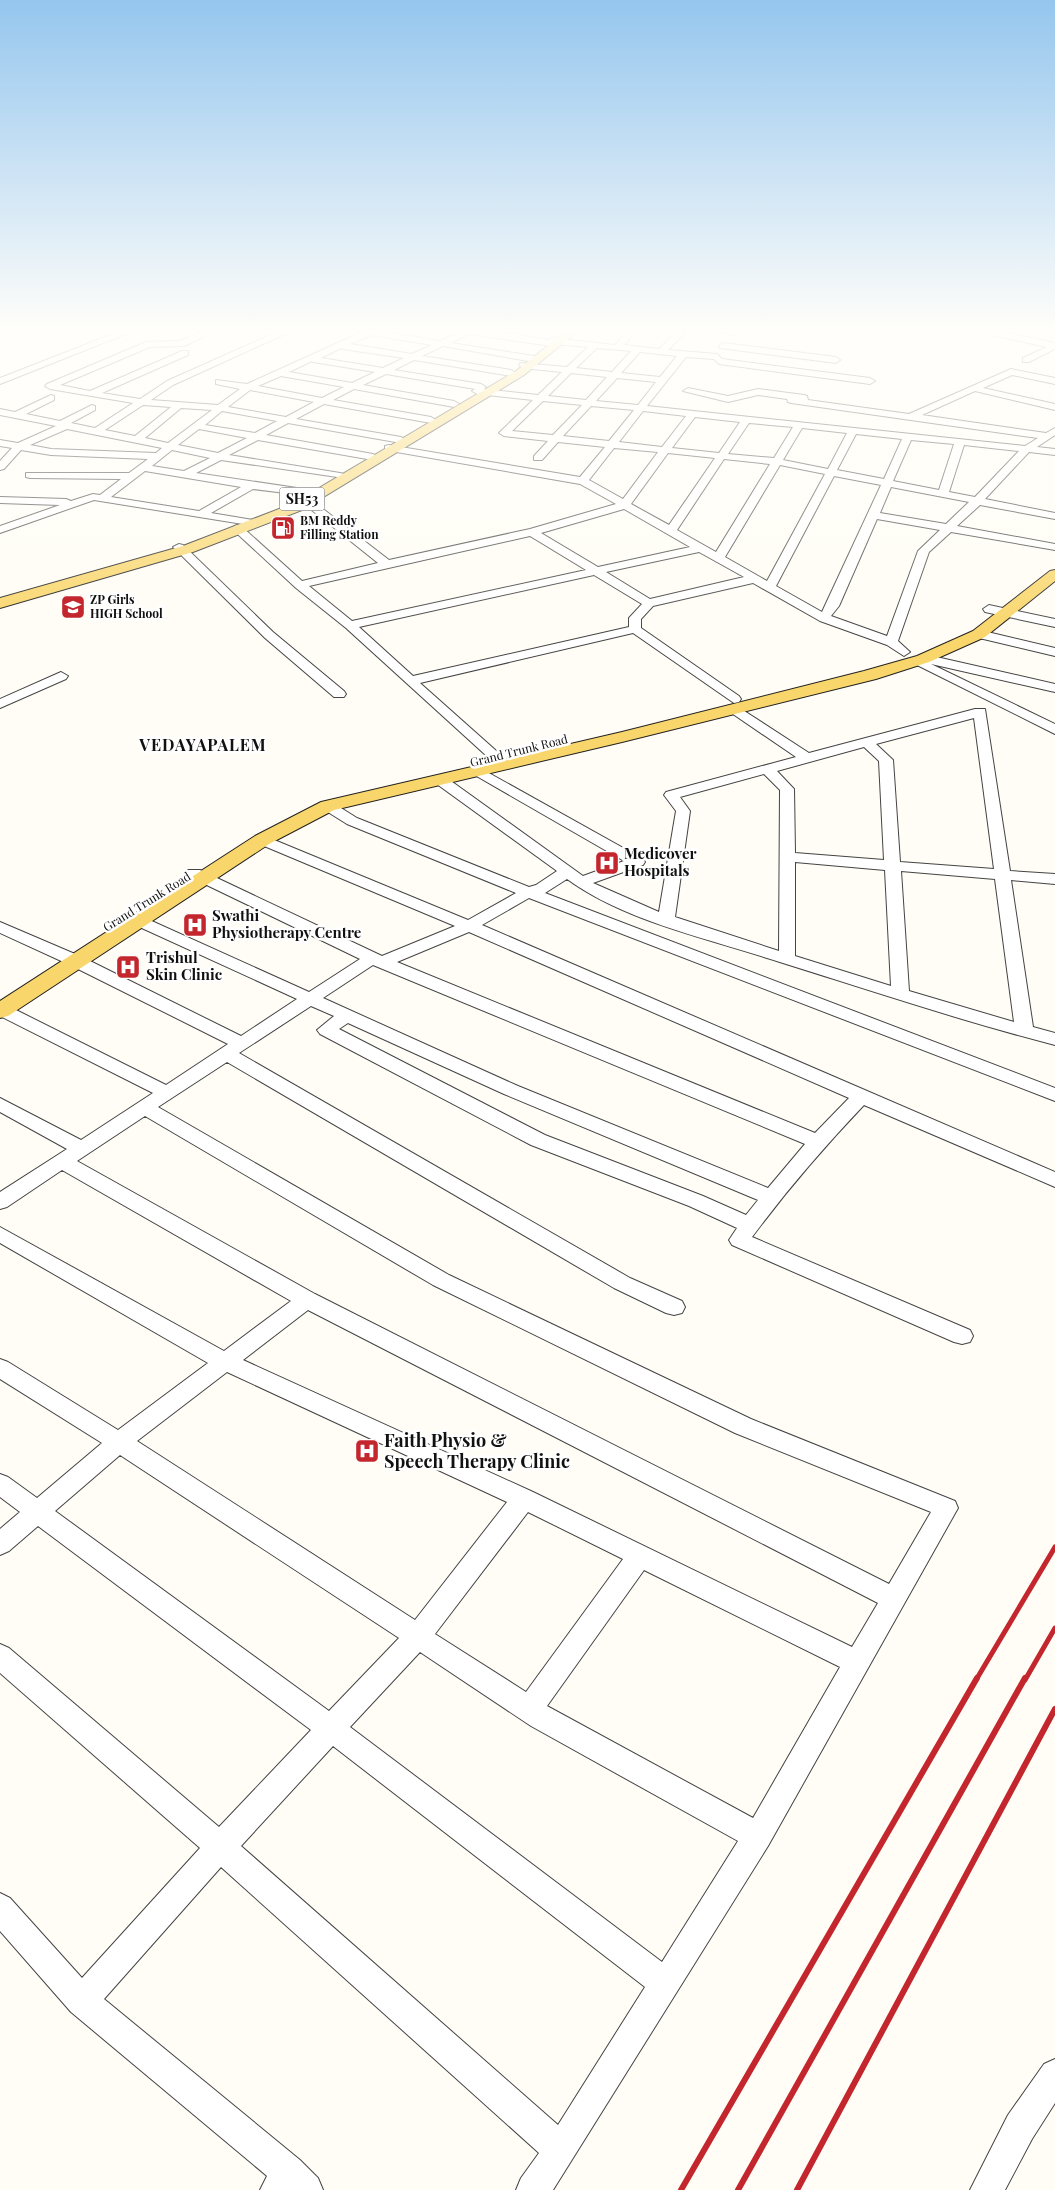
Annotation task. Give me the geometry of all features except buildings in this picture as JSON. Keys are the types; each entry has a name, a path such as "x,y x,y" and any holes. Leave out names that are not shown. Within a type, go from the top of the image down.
{"main road":[{"name":"SH53","path":"308,497 340,476 395,446 417,430"},
{"name":"SH53","path":"0,603 181,548 242,527 264,522 420,430"},
{"name":"SH53","path":"0,597 181,548"},
{"name":"Grand Trunk Road","path":"68,958 200,876 269,827 320,801 495,756 735,704 904,656 930,642 970,626 989,609 1027,582 1055,556"},
{"path":"904,656 946,648 970,626 1007,613 1055,574"},
{"path":"930,642 946,648"},
{"path":"1,1004 68,958 139,921 200,876 262,840 328,806 478,771 735,704"}],"street":[{"path":"0,467 18,447 52,430"},
{"path":"93,430 222,457 340,476"},
{"path":"138,439 149,430"},
{"path":"103,498 192,430"},
{"path":"220,430 373,457"},
{"path":"187,474 222,457 268,430"},
{"path":"333,430 395,446 583,481 824,618 1000,701 1055,730"},
{"path":"507,430 504,433 778,462 1055,516"},
{"path":"538,458 566,430"},
{"path":"583,481 622,430"},
{"path":"300,585 532,532 624,505 680,430"},
{"path":"670,531 739,430"},
{"path":"718,559 796,430"},
{"path":"846,430 1055,452"},
{"path":"1027,430 1052,433"},
{"path":"769,588 853,431"},
{"path":"904,656 924,551 977,501 1027,449 1052,433"},
{"path":"86,453 118,435"},
{"path":"824,618 833,606 908,436"},
{"path":"943,494 960,442"},
{"path":"0,443 52,452 158,456"},
{"path":"142,467 308,497 387,564"},
{"path":"30,475 130,476"},
{"path":"198,515 251,486"},
{"path":"0,530 93,497 198,515 242,527 300,585 350,625 410,682 495,756"},
{"path":"0,500 77,503"},
{"path":"873,515 950,527 1055,547"},
{"path":"532,532 649,603"},
{"path":"181,548 269,635 339,694"},
{"path":"350,625 700,548"},
{"path":"635,629 635,618 649,603 668,597 754,579"},
{"path":"989,609 1055,623"},
{"path":"970,626 1055,652"},
{"path":"410,682 635,629"},
{"path":"635,629 807,758"},
{"path":"904,656 1055,688"},
{"path":"0,704 61,676"},
{"path":"1000,701 1055,714"},
{"path":"666,920 682,811 671,795 980,712 1024,1030"},
{"path":"866,742 886,760 894,866 900,994"},
{"path":"767,769 787,790 787,958"},
{"path":"478,771 636,862 582,882"},
{"path":"439,779 582,882 631,907 666,920 900,994 1055,1039"},
{"path":"328,806 352,821 530,891 587,916 1055,1095"},
{"path":"262,840 468,926 1055,1180"},
{"path":"787,857 1055,879"},
{"path":"0,1202 311,998 377,960 468,926 530,891 541,889 568,871"},
{"path":"200,876 377,960 818,1142"},
{"path":"139,921 511,1090 771,1197"},
{"path":"0,927 68,958 235,1049 622,1283 674,1307"},
{"path":"1,1004 167,1093"},
{"path":"347,1015 326,1030 538,1140 750,1225"},
{"path":"862,1096 818,1142 771,1197 739,1240 962,1336"},
{"path":"0,1104 83,1149"},
{"path":"145,1108 441,1280 743,1426 946,1508 758,1836 561,2150 532,2190"},
{"path":"62,1162 307,1300 894,1598"},
{"path":"0,1234 224,1361 524,1499 858,1663"},
{"path":"0,1544 119,1442 307,1300"},
{"path":"0,1368 119,1442 529,1709 632,1768 758,1836"},
{"path":"0,1484 36,1513 330,1728 666,1984"},
{"path":"82,2001 220,1846 418,1636 524,1499"},
{"path":"529,1709 640,1556"},
{"path":"0,1656 220,1846 561,2150"},
{"path":"0,1908 82,2001 290,2184"},
{"path":"987,2190 1020,2127 1055,2075"}],"railway":[{"path":"976,1680 1055,1547"},
{"path":"1025,1680 1055,1628"},
{"path":"681,2190 977,1678"},
{"path":"738,2190 1025,1678"},
{"path":"797,2190 1055,1709"}],"place":[{"name":"BM Reddy Filling Station","path":"283,528"},
{"name":"ZP Girls HIGH School","path":"73,607"},
{"name":"Medicover Hospitals","path":"607,863"},
{"name":"Swathi Physiotherapy Centre","path":"195,925"},
{"name":"Trishul Skin Clinic","path":"128,967"},
{"name":"Faith Physio & Speech Therapy Clinic","path":"367,1451"}],"district":[{"name":"VEDAYAPALEM","path":"203,745"}]}
